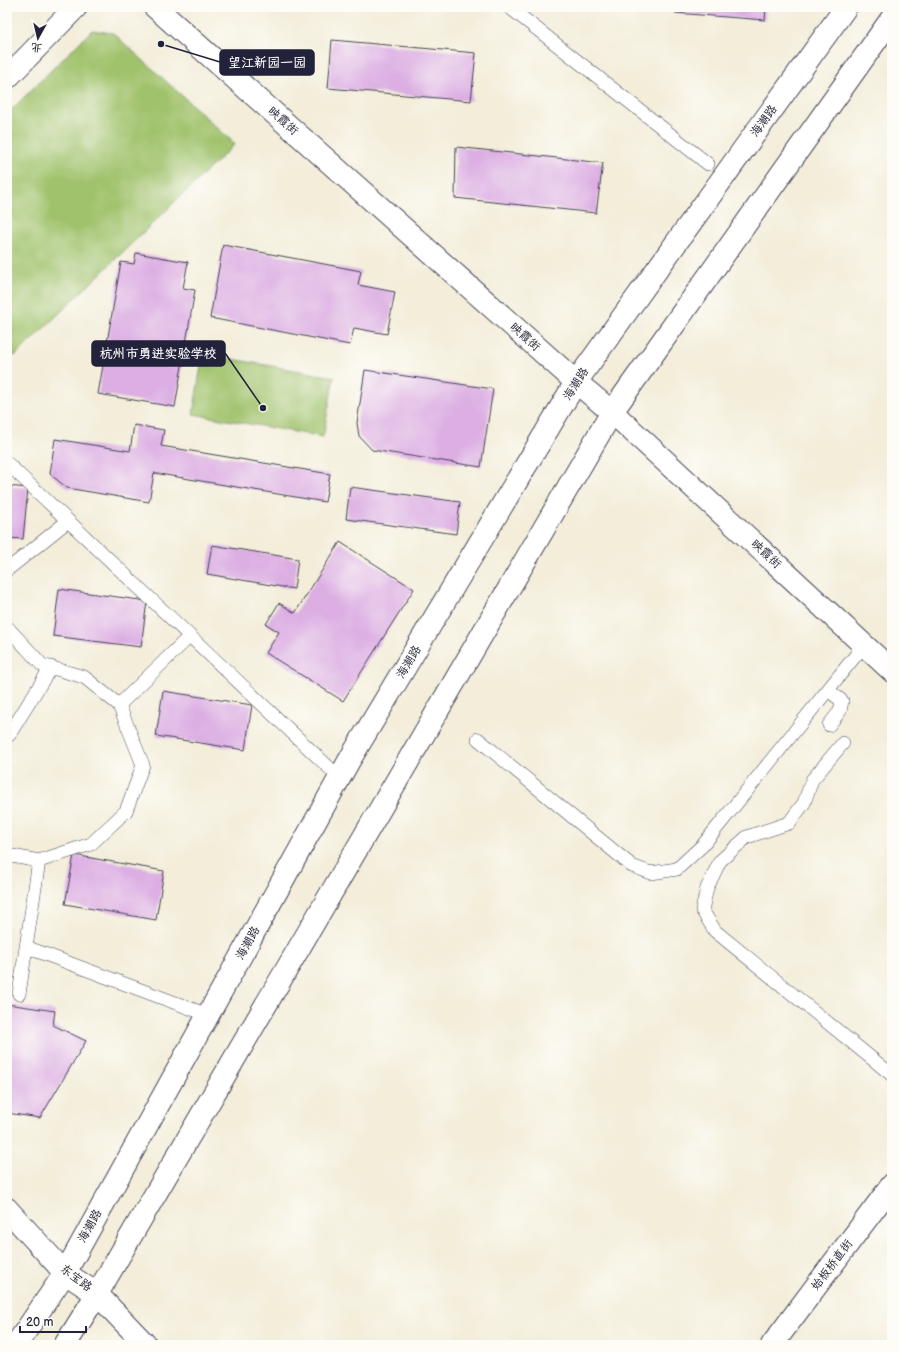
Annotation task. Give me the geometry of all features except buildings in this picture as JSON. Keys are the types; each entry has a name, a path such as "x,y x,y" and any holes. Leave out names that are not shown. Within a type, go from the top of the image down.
{"main road":[{"path":"7,78 76,7"},
{"name":"映霞街","path":"155,7 576,382 612,412 892,671"},
{"name":"海潮路","path":"16,1345 65,1272 340,778 576,382 846,7"},
{"path":"65,1345 97,1294 612,412 892,18"},
{"name":"始板桥直街","path":"772,1345 892,1185"},
{"name":"东宝路","path":"7,1209 65,1272 97,1294 146,1345"}],"lane":[{"path":"508,7 708,164"},
{"path":"7,463 340,778"},
{"path":"7,570 68,521"},
{"path":"7,627 42,665 84,676 119,704 143,765 126,811 91,844 39,861 7,855"},
{"path":"119,704 190,636"},
{"path":"478,739 632,866 651,873 677,869 703,845 864,645"},
{"path":"7,735 9,735 51,667"},
{"path":"828,690 842,701 840,711 830,725"},
{"path":"843,743 812,780 804,803 789,823 747,837 720,860 707,888 702,910 714,931 892,1076"},
{"path":"19,994 39,861"},
{"path":"26,947 208,1015"}],"green space":[{"path":"92,30 113,33 235,144 16,355 7,357 7,114"},
{"path":"203,354 334,377 323,437 193,414"}],"place":[{"name":"望江新园一园","path":"161,44"},
{"name":"杭州市勇进实验学校","path":"263,408"}]}
